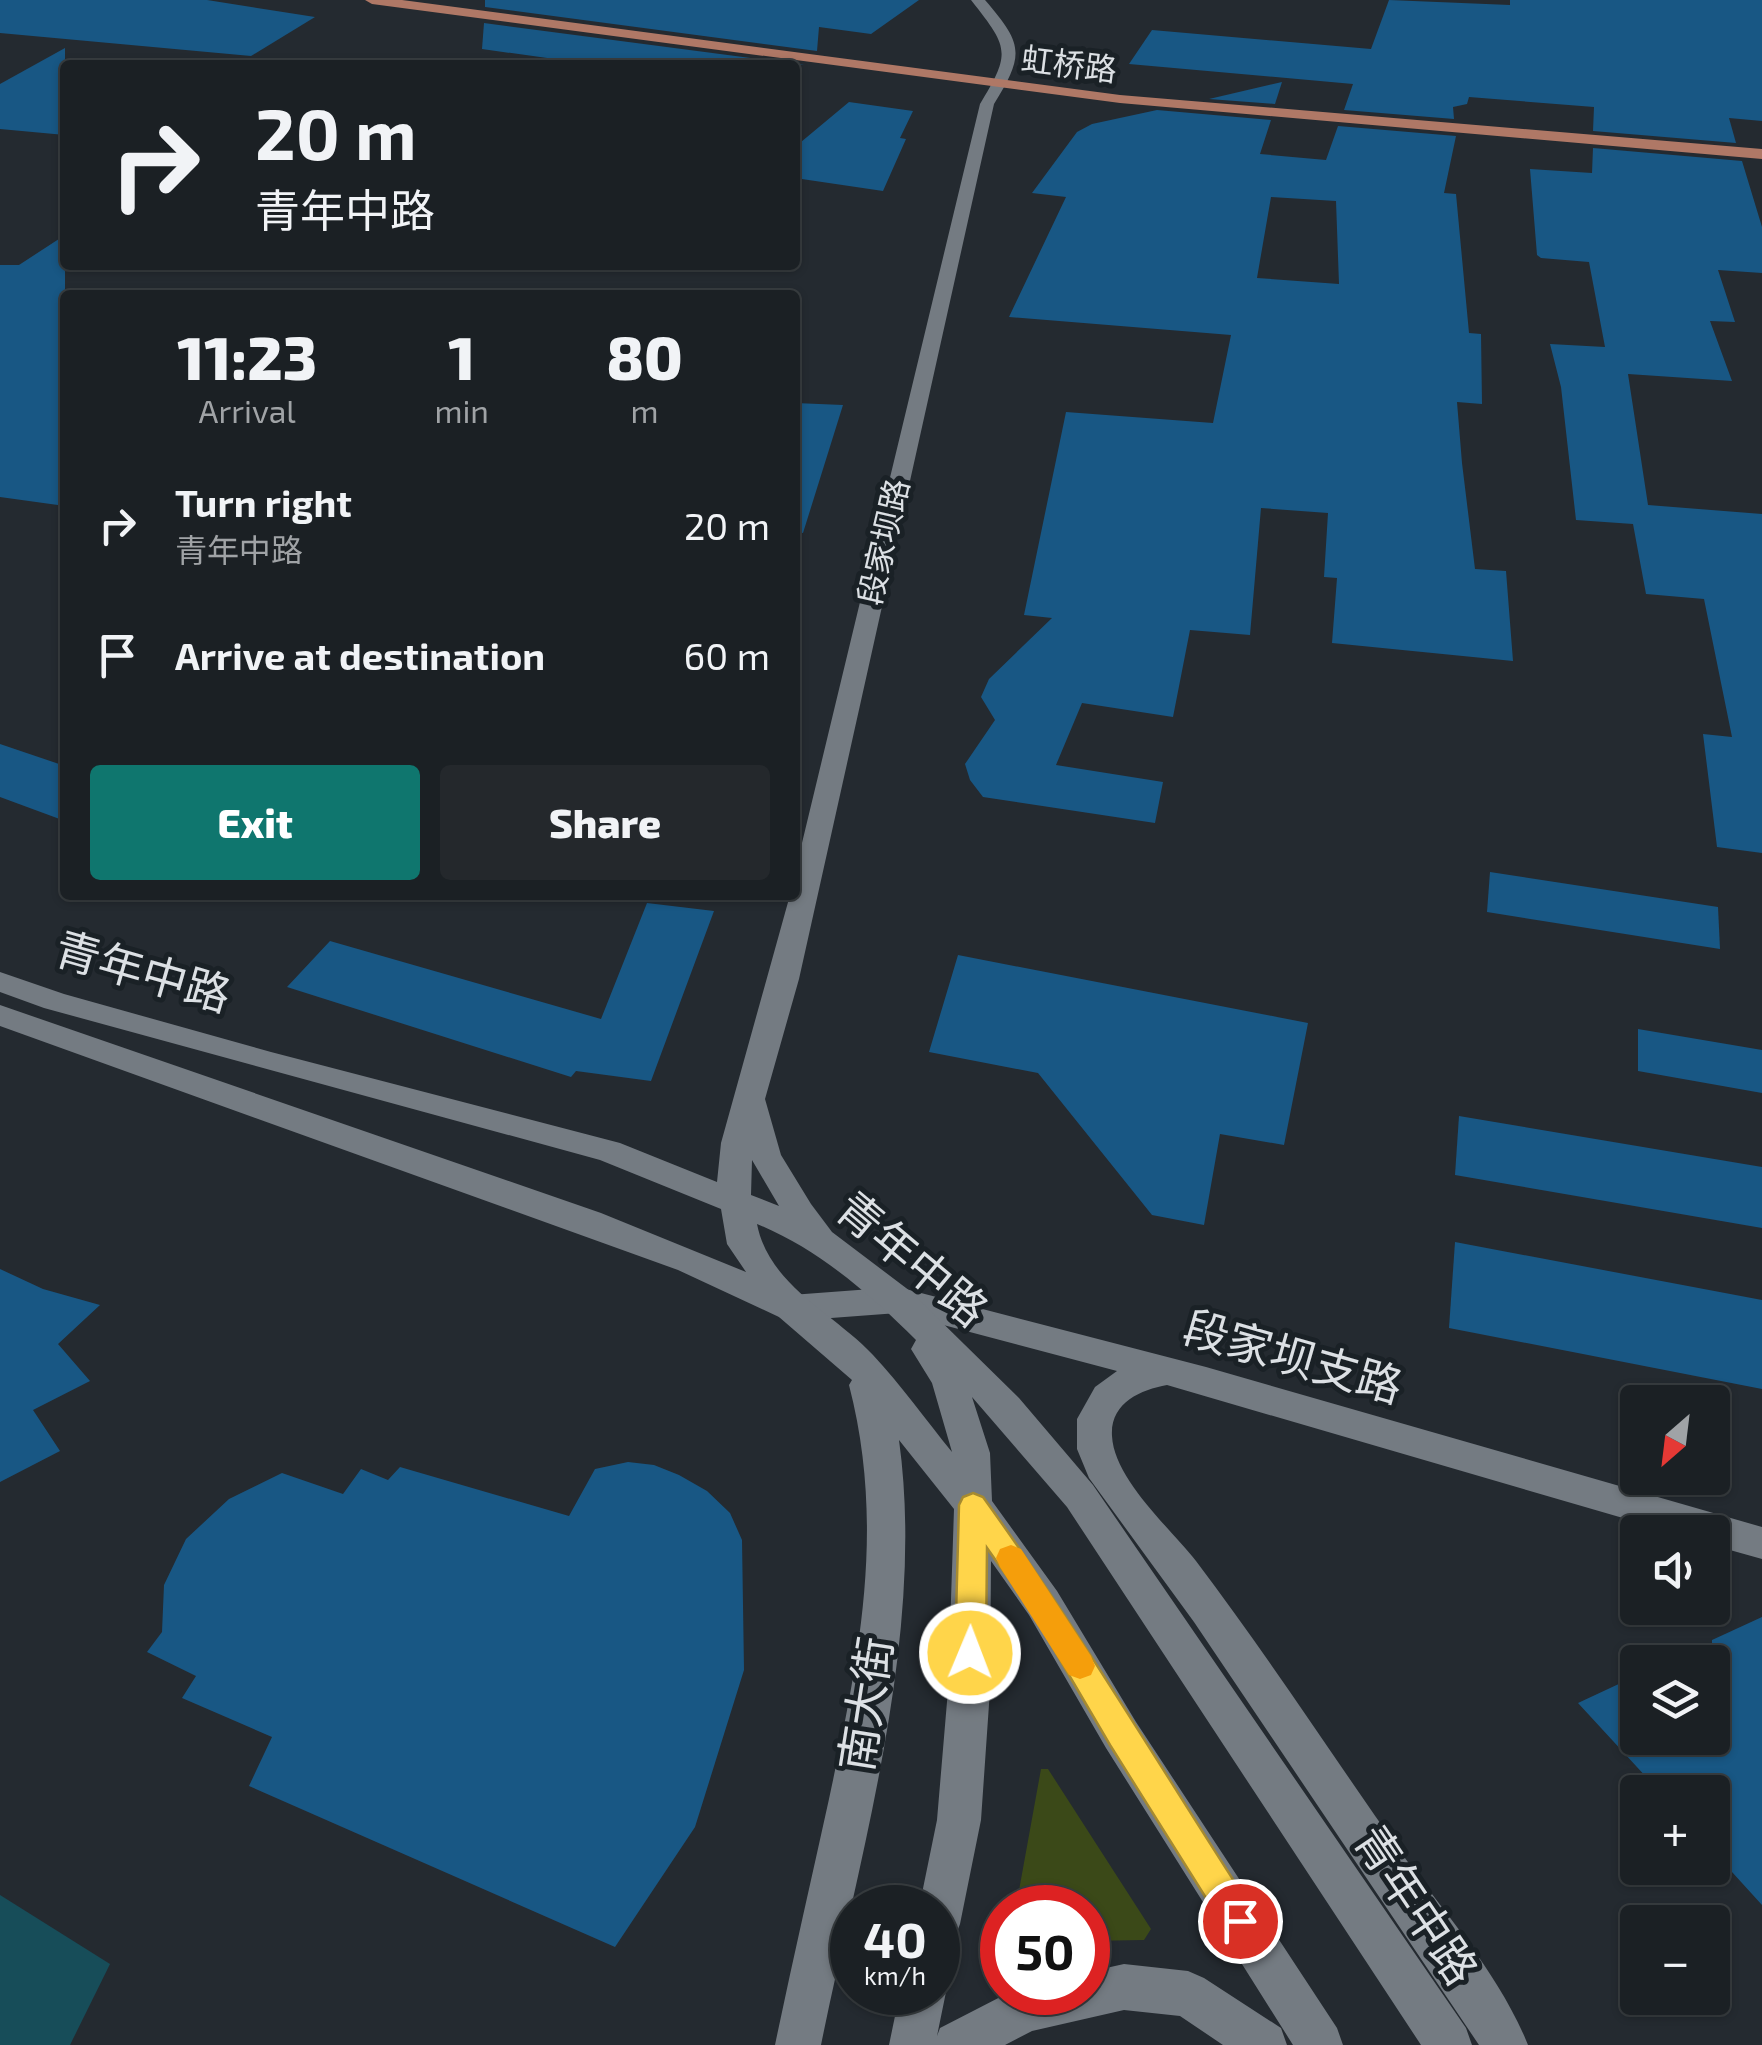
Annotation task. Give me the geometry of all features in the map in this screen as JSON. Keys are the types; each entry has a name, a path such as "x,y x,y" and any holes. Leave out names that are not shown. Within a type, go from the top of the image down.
{"main road":[{"name":"虹桥路","path":"372,0 1369,122 1762,154"},
{"name":"虹桥路","path":"450,0 1003,80 1762,144"}],"street":[{"path":"978,0 1009,40 1013,54 1003,80"},
{"name":"段家坝路","path":"791,1308 744,1244 732,1185 737,1143 788,960 987,104 1003,80"},
{"name":"青年中路","path":"0,981 235,1052 608,1151 785,1222 824,1243 898,1300 1006,1408 1080,1496 1449,2045"},
{"name":"青年中路","path":"0,1014 589,1222 690,1261 791,1308 859,1363 973,1505 1043,1603 1121,1735 1320,2045"},
{"path":"750,1098 765,1155 799,1212 824,1243"},
{"path":"898,1300 949,1380 971,1453 970,1690 960,1820 946,1885"},
{"name":"段家坝支路","path":"791,1308 898,1300 1169,1370 1762,1543"},
{"name":"南大街","path":"798,2045 870,1708 884,1577 890,1492 882,1430 859,1363"},
{"path":"1169,1370 1142,1374 1108,1394 1097,1411 1092,1436 1104,1469 1202,1603 1505,2045"},
{"path":"956,2045 1026,2009 1124,1987 1188,1994 1264,2045"},
{"path":"912,2045 918,2015"}],"green space":[{"path":"1041,1769 1048,1769 1151,1929 1144,1940 1110,1941 1110,1885 1020,1885"}],"water":[{"path":"0,1895 110,1964 70,2045 0,2045"}],"building":[{"path":"0,0 207,0 315,17 251,56 0,33"},
{"path":"485,0 919,0 871,34 819,27 817,51 485,7"},
{"path":"1389,0 1510,5 1510,0 1762,0 1762,121 1729,118 1736,143 1593,131 1594,107 1469,97 1467,104 1453,107 1454,119 1344,110 1353,84 1129,64 1152,30 1371,49"},
{"path":"484,23 766,60 561,60 482,49"},
{"path":"65,48 65,60 60,60 60,135 0,129 0,84"},
{"path":"1282,82 1275,104 1209,99"},
{"path":"849,102 913,111 900,138 906,139 883,191 800,179 800,143"},
{"path":"1157,110 1271,120 1260,154 1326,160 1338,126 1456,136 1444,193 1456,194 1469,333 1481,334 1482,404 1457,402 1462,463 1475,569 1506,571 1513,661 1332,643 1337,578 1324,577 1328,513 1261,508 1250,635 1190,630 1173,717 1082,703 1056,765 1163,782 1155,823 983,797 970,780 965,764 995,720 981,697 989,679 1052,618 1024,615 1066,412 1213,423 1231,335 1009,317 1066,197 1032,193 1077,132 1092,124","holes":["1271,197 1336,201 1339,284 1257,278"]},
{"path":"1593,148 1742,161 1762,227 1762,273 1718,270 1735,322 1710,321 1732,381 1628,374 1648,505 1762,514 1762,853 1717,847 1703,734 1732,737 1704,599 1646,594 1633,524 1576,520 1561,387 1550,344 1605,347 1589,262 1537,255 1530,169 1592,173"},
{"path":"60,238 60,270 65,270 65,290 60,290 60,505 0,497 0,265 19,265"},
{"path":"800,403 843,405 803,533"},
{"path":"0,744 60,764 60,819 0,797"},
{"path":"1490,872 1718,907 1720,949 1487,912"},
{"path":"647,903 714,911 651,1081 576,1071 571,1077 287,987 330,941 601,1019"},
{"path":"958,955 1308,1023 1284,1145 1220,1134 1204,1225 1152,1215 1038,1073 929,1052"},
{"path":"1638,1029 1762,1050 1762,1093 1638,1071"},
{"path":"1459,1116 1762,1167 1762,1228 1455,1175"},
{"path":"1455,1242 1762,1300 1762,1389 1449,1328"},
{"path":"0,1269 43,1289 100,1305 58,1344 90,1381 33,1410 60,1451 0,1482"},
{"path":"628,1462 654,1465 679,1475 707,1491 730,1513 742,1540 744,1670 695,1827 615,1947 249,1786 272,1737 182,1698 196,1676 147,1652 162,1632 164,1585 186,1539 229,1499 282,1473 343,1494 361,1469 388,1480 400,1467 569,1516 595,1469"},
{"path":"1762,1617 1762,1905 1730,1870 1730,1775 1644,1775 1626,1755 1730,1755 1730,1645 1712,1645 1712,1640"},
{"path":"1620,1683 1620,1749 1578,1703"}],"slow traffic":[{"path":"1011,1558 1080,1666"}],"route":[{"path":"970,1653 973,1505 1043,1603 1121,1735 1240,1921"}]}
